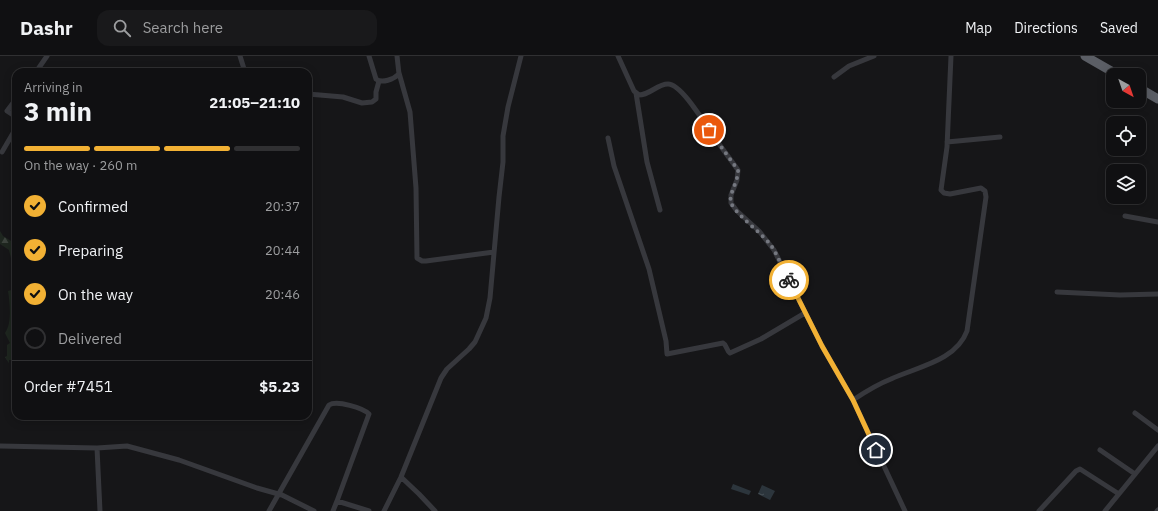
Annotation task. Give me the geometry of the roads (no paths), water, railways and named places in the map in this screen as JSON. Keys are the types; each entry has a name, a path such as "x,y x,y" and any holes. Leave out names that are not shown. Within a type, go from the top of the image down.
{"highway":[{"path":"1085,56 1106,68"},
{"path":"1146,92 1158,99"}],"street":[{"path":"39,68 48,56"},
{"path":"240,56 244,68"},
{"path":"312,94 343,97 362,103 372,102 376,99 378,81 376,79 369,56"},
{"path":"397,56 399,73 410,112 416,188 417,258 422,261 426,261 494,252"},
{"path":"384,511 401,477 441,378 447,369 472,346 484,325 490,298 503,162 503,136 520,56"},
{"path":"618,56 636,93 647,162 660,210"},
{"path":"834,77 849,66 874,56"},
{"path":"853,400 882,383 946,355 954,350 964,338 967,330 986,197 985,191 981,188 950,194 946,194 942,191 941,186 947,142 951,56"},
{"path":"378,81 382,82 395,77 399,73"},
{"path":"636,93 643,95 662,85 670,84 674,86 694,107 711,134 738,170 737,180 731,195 731,203 737,211 759,231 770,245 822,346 853,400 906,511"},
{"path":"12,104 7,111 12,114"},
{"path":"2,152 12,135"},
{"path":"947,142 1000,137"},
{"path":"608,138 614,166 650,275 666,341 667,354 723,343 730,353 761,339 805,313"},
{"path":"1125,216 1158,222"},
{"path":"1057,292 1120,295 1158,294"},
{"path":"268,511 329,405 335,403 365,411 369,414 333,511"},
{"path":"1135,413 1158,430"},
{"path":"0,446 98,448 120,446 135,448 179,460 278,494 314,511"},
{"path":"1105,511 1158,446"},
{"path":"98,448 100,511"},
{"path":"1100,450 1135,474"},
{"path":"1039,511 1076,471 1080,469 1119,494"},
{"path":"401,477 420,494 435,511"},
{"path":"337,501 369,511"}],"water":[{"path":"733,484 751,491 749,495 731,489"},
{"path":"762,485 775,491 770,500 758,494"}]}
